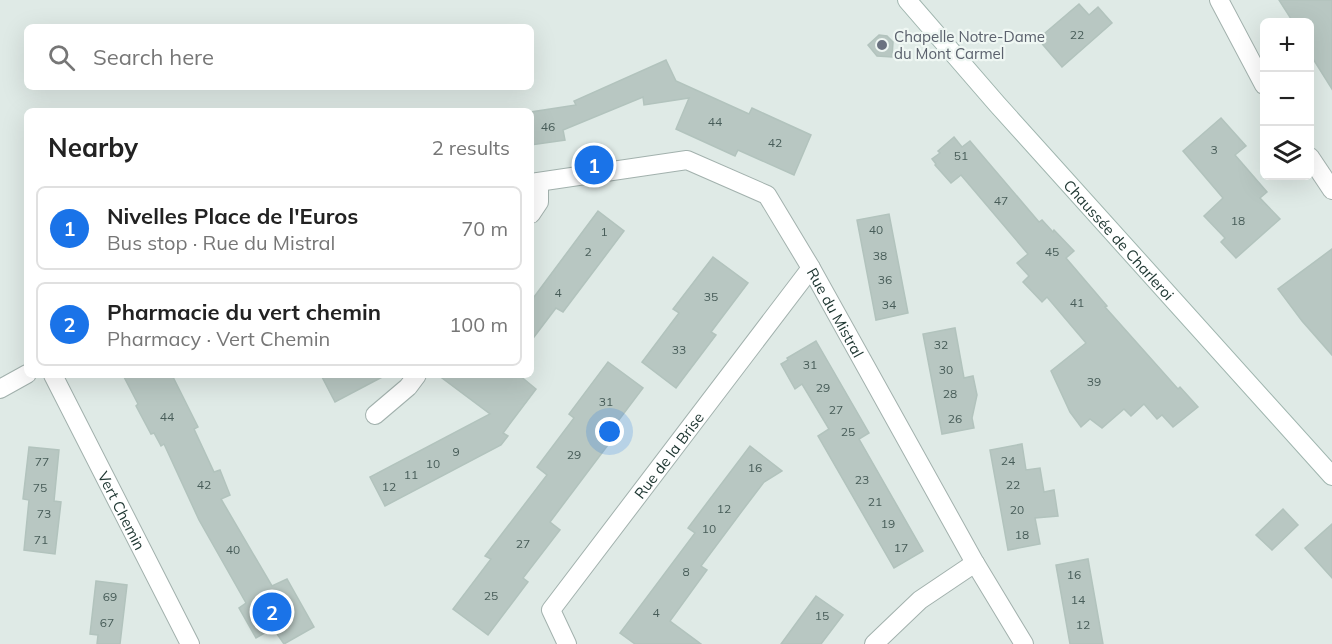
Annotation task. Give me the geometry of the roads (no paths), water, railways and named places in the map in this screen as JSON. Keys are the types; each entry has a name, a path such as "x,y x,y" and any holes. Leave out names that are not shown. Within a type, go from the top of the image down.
{"street":[{"name":"Chaussée de Charleroi","path":"907,0 1332,476"},
{"path":"1219,0 1260,77"},
{"name":"Rue du Mistral","path":"535,183 687,160 767,195 811,268 975,562 1024,644"},
{"path":"1314,163 1332,190"},
{"path":"534,210 539,202 535,183"},
{"name":"Rue de la Brise","path":"567,644 551,610 811,268"},
{"path":"0,389 24,376"},
{"name":"Vert Chemin","path":"55,378 190,644"},
{"path":"375,415 409,379"},
{"path":"873,644 920,600 975,562"}],"place":[{"name":"Chapelle Notre-Dame du Mont Carmel","path":"882,45"},
{"name":"Nivelles Place de l'Euros","path":"594,165"},
{"name":"Pharmacie du vert chemin","path":"272,612"}]}
